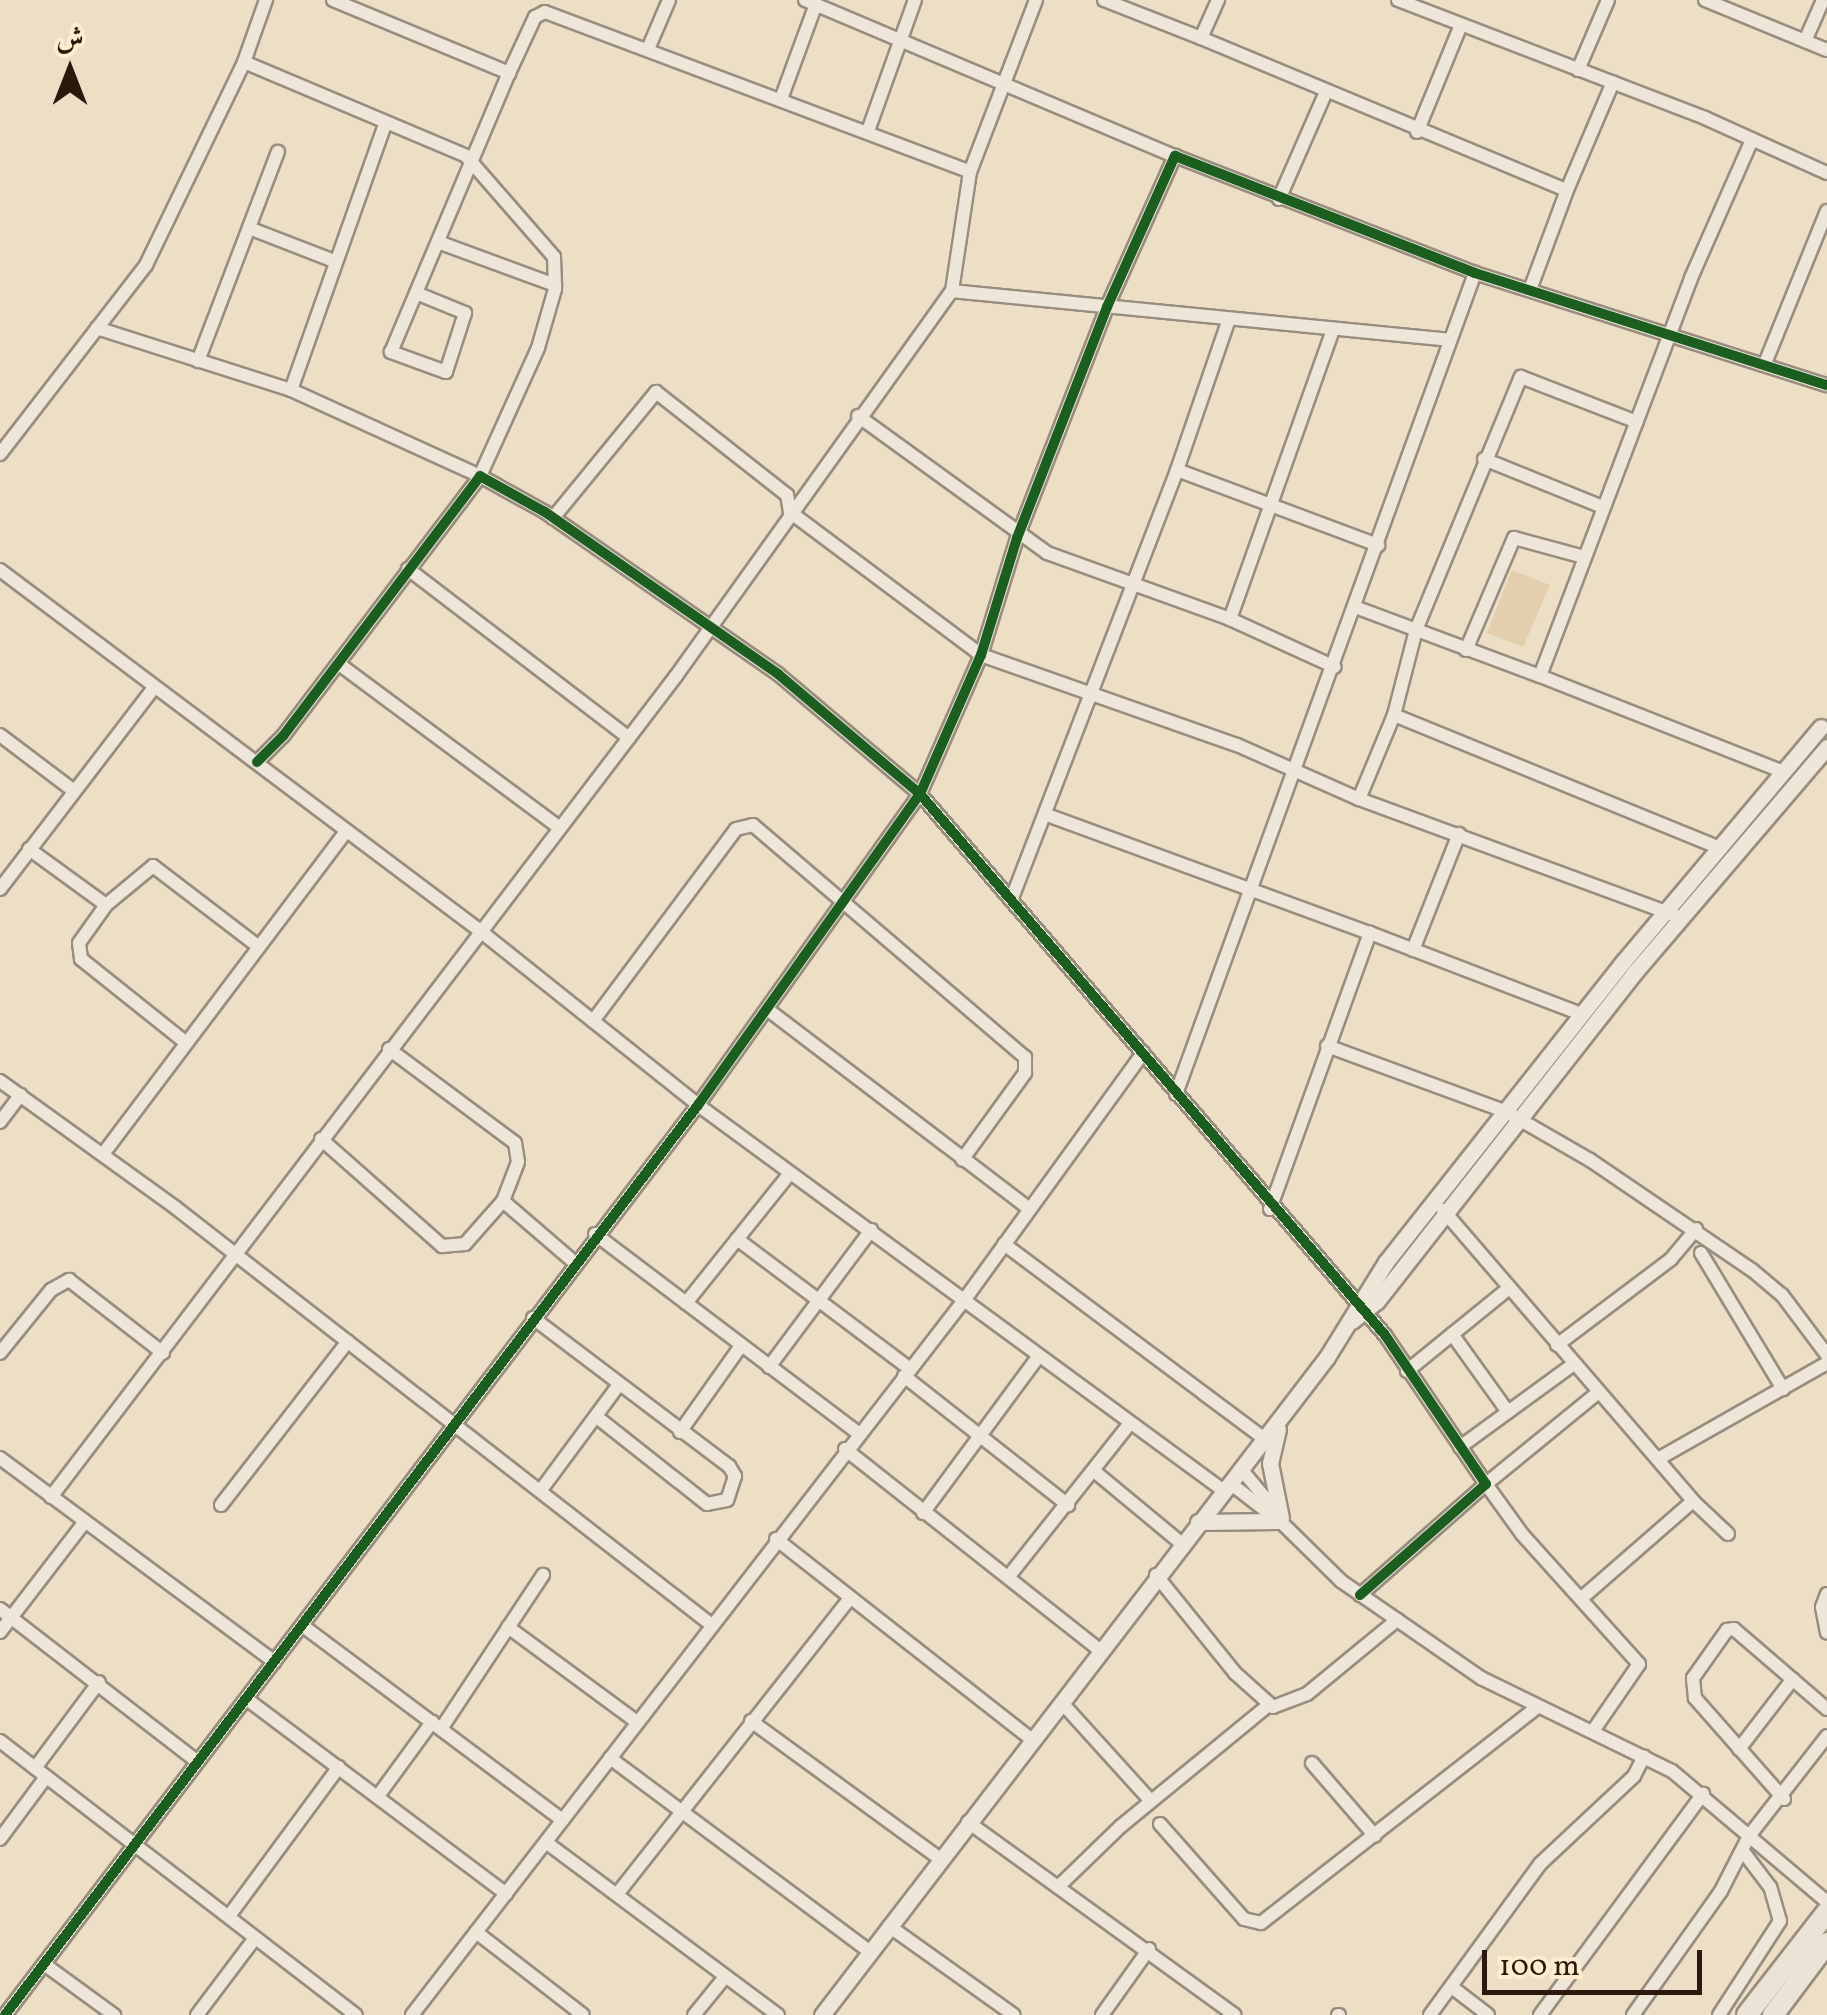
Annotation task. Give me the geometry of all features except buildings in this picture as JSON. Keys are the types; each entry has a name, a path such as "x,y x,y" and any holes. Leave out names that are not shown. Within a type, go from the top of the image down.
{"highway":[{"path":"1747,2015 1827,1912"},
{"path":"1773,2015 1827,1943"}],"street":[{"path":"0,454 146,265 244,62 266,0"},
{"path":"333,0 509,73"},
{"path":"648,50 669,0"},
{"path":"868,131 915,0"},
{"path":"50,1497 238,1258 321,1139 557,826 629,738 952,291 970,172 1036,0"},
{"path":"1104,0 1417,132 1567,190"},
{"path":"1201,38 1218,0"},
{"path":"1398,0 1460,28 1613,82 1827,173"},
{"path":"1578,70 1608,0"},
{"path":"1705,0 1827,50"},
{"path":"1805,40 1823,0"},
{"path":"780,99 811,2 1175,156 1475,273 1672,330 1827,385"},
{"path":"416,293 465,313 446,372 391,352 509,73 535,17 544,12 970,172"},
{"path":"1417,132 1460,28"},
{"path":"244,62 473,162 554,257 556,285 538,348 480,476 339,664 256,762"},
{"path":"1531,287 1613,82"},
{"path":"1279,198 1325,94"},
{"path":"291,390 384,125"},
{"path":"1540,676 1672,330 1752,140"},
{"path":"198,360 278,152"},
{"path":"6,2015 248,1700 595,1234 698,1105 848,902 920,794 982,655 1016,538 1107,307 1175,156"},
{"path":"1766,361 1827,211"},
{"path":"248,228 334,261"},
{"path":"438,242 556,285"},
{"path":"1176,1094 1292,767 1336,667 1448,340 1475,273"},
{"path":"952,291 1448,340"},
{"path":"1012,898 1047,816 1088,692 1178,470 1229,319"},
{"path":"97,328 291,390 480,476 553,518 709,630 778,674 920,794 1143,1053 1407,1371 1486,1484 1639,1664 1593,1731"},
{"path":"1230,619 1333,329"},
{"path":"1359,798 1394,715 1416,630 1510,394 1526,375 1637,422"},
{"path":"553,518 656,392 787,494 790,512 982,655 1292,767 1359,798 1673,914"},
{"path":"858,416 1016,538 1230,619 1336,667"},
{"path":"1484,459 1603,506"},
{"path":"1178,470 1272,509 1378,545"},
{"path":"1466,650 1514,538 1584,557"},
{"path":"408,569 629,738"},
{"path":"0,570 153,689 479,930 698,1105 965,1299 1128,1426 1281,1521"},
{"path":"1356,606 1784,772"},
{"path":"339,664 557,826"},
{"path":"0,888 153,689"},
{"path":"1394,715 1717,847"},
{"path":"827,2013 1156,1575 1511,1114 1673,914 1717,847 1825,727"},
{"path":"0,735 74,791"},
{"path":"1358,1313 1443,1210 1581,1014 1827,747"},
{"path":"1047,816 1249,887 1581,1014"},
{"path":"593,1021 742,824 766,834 1024,1056 1025,1073 962,1160"},
{"path":"103,1154 345,832"},
{"path":"1413,950 1459,834"},
{"path":"29,849 106,906"},
{"path":"185,1042 80,959 80,943 106,906 153,866 258,947"},
{"path":"1270,1209 1370,933"},
{"path":"767,1009 1028,1208"},
{"path":"1327,1046 1511,1114 1720,1246 1782,1295 1827,1355"},
{"path":"321,1139 442,1246 465,1244 503,1201 518,1162 514,1143 389,1049"},
{"path":"412,2015 547,1842 709,1623 965,1299 1143,1053"},
{"path":"0,1081 103,1154 348,1341 709,1623"},
{"path":"0,1122 20,1096"},
{"path":"686,1303 790,1173"},
{"path":"503,1201 574,1262"},
{"path":"1443,1210 1693,1502 1728,1534"},
{"path":"769,1367 872,1230"},
{"path":"1557,1345 1672,1259 1696,1230"},
{"path":"595,1234 857,1432"},
{"path":"738,1239 1068,1504"},
{"path":"1004,1244 1265,1438"},
{"path":"1672,1259 1720,1246"},
{"path":"1701,1253 1783,1390"},
{"path":"0,1353 52,1290 69,1280 163,1353"},
{"path":"1407,1371 1509,1288"},
{"path":"533,1318 735,1476 718,1506 597,1417"},
{"path":"1452,1334 1508,1412"},
{"path":"221,1505 348,1341"},
{"path":"680,1432 740,1346"},
{"path":"923,1513 1038,1357"},
{"path":"1658,1459 1827,1363"},
{"path":"1460,1447 1574,1364"},
{"path":"541,1490 618,1386"},
{"path":"1360,1594 1598,1392"},
{"path":"1281,1521 1270,1452 1288,1404"},
{"path":"1009,1576 1128,1426"},
{"path":"845,1449 1101,1651"},
{"path":"3,1466 275,1662"},
{"path":"1241,1469 1281,1521 1360,1594 1537,1707 1644,1756 1703,1794 1827,1902"},
{"path":"1094,1471 1182,1543"},
{"path":"1582,1598 1693,1502"},
{"path":"1198,1522 1281,1521"},
{"path":"0,1632 6,1613 84,1523"},
{"path":"776,1539 848,1601 1034,1741"},
{"path":"378,1796 436,1725 543,1574"},
{"path":"1156,1575 1269,1705 1284,1707 1307,1694 1397,1620"},
{"path":"1827,1594 1822,1607 1827,1633"},
{"path":"618,1893 848,1601"},
{"path":"6,1613 198,1762"},
{"path":"303,1626 562,1820"},
{"path":"508,1628 637,1722"},
{"path":"1784,1799 1691,1688 1727,1630 1740,1632 1827,1709"},
{"path":"1739,1749 1794,1679"},
{"path":"0,1838 98,1682"},
{"path":"248,1700 506,1894"},
{"path":"1062,1703 1151,1800"},
{"path":"1058,1887 1151,1800 1269,1705"},
{"path":"1160,1824 1244,1919 1261,1923 1537,1707"},
{"path":"751,1720 940,1859"},
{"path":"1634,2015 1749,1836 1784,1799 1827,1736"},
{"path":"0,1740 356,2015"},
{"path":"1430,2015 1540,1864 1623,1787 1644,1756"},
{"path":"610,1758 870,1952"},
{"path":"1312,1763 1374,1836"},
{"path":"229,1916 339,1767"},
{"path":"1540,2015 1703,1794"},
{"path":"968,1822 1236,2015"},
{"path":"547,1842 778,2015"},
{"path":"1719,2015 1780,1921 1770,1887 1742,1850"},
{"path":"889,1926 1004,2012"},
{"path":"476,1932 583,2015"},
{"path":"197,2015 255,1938"},
{"path":"1102,2015 1148,1949"},
{"path":"44,1964 114,2015"},
{"path":"694,2015 725,1977"},
{"path":"1453,1988 1488,2015"}],"shaded area":[{"path":"1512,570 1550,585 1523,647 1487,633"}],"cycle path":[{"path":"257,762 283,736 480,476 545,512 778,674 920,794 981,655 1017,538 1107,307 1175,156 1475,273 1827,385"},
{"path":"5,2015 698,1105 920,794 1385,1335 1486,1484 1360,1595"}]}
